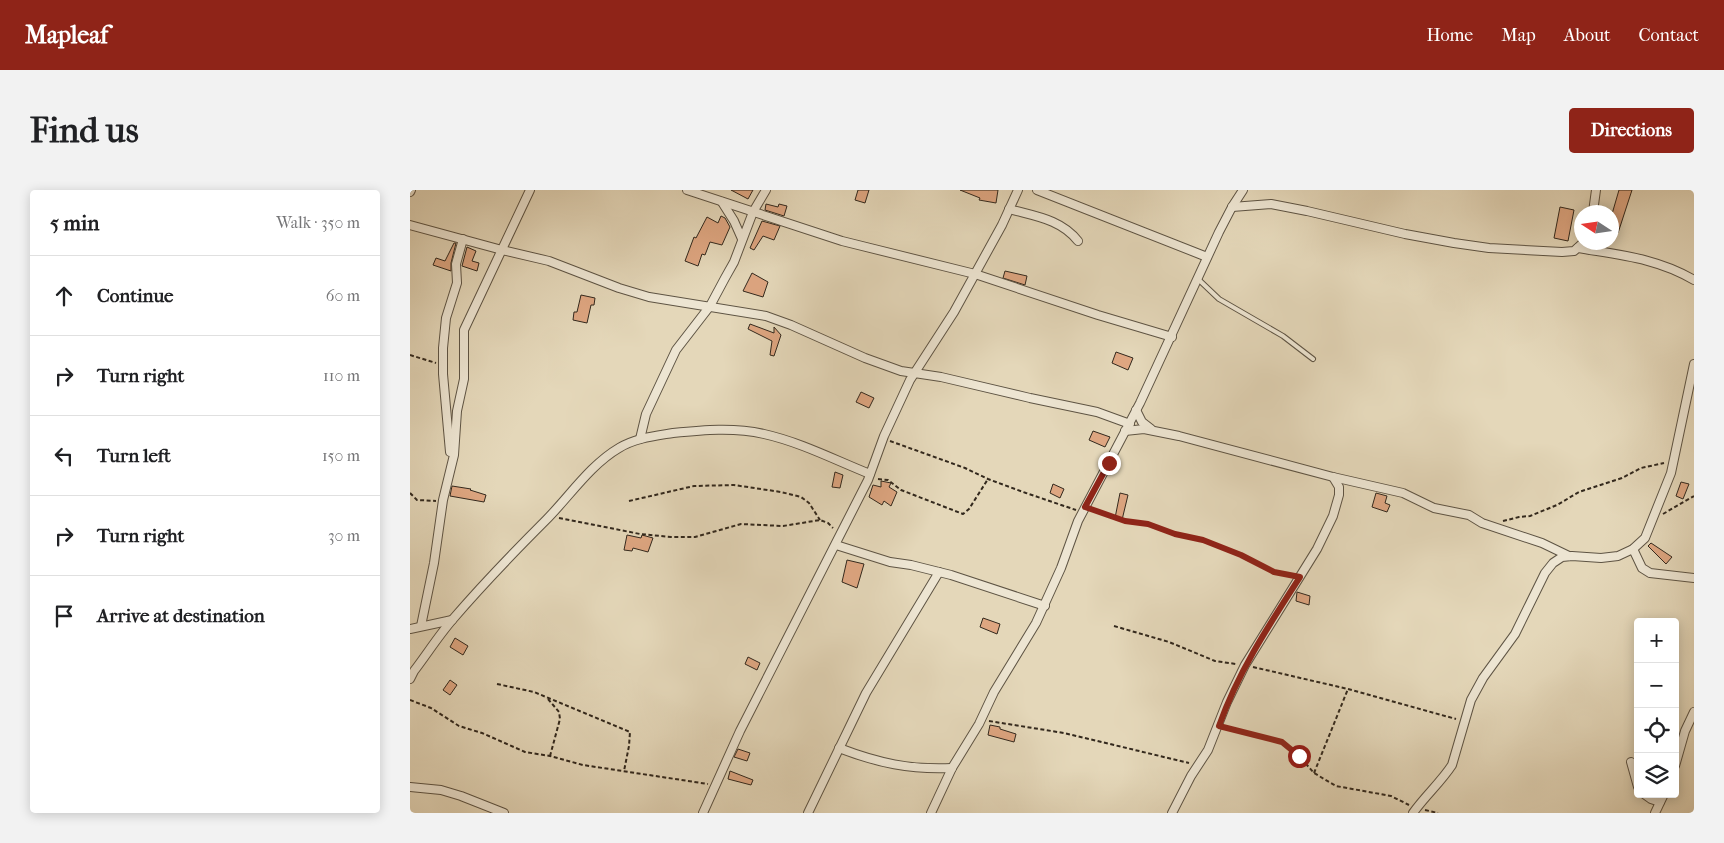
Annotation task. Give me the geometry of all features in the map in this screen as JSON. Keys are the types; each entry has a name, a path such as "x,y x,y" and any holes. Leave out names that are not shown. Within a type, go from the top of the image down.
{"street":[{"path":"421,626 455,443 457,411 464,379 464,330 530,190"},
{"path":"687,190 842,241 975,274 1098,315 1172,336"},
{"path":"640,439 646,414 676,350 710,306 734,262 753,212 766,190"},
{"path":"703,813 740,731 780,656 811,590 836,545 869,477 902,394 954,312 1018,190"},
{"path":"1038,190 1207,257"},
{"path":"931,813 952,768 981,720 994,692 1025,643 1044,606 1078,520 1128,428 1207,257 1232,206 1243,190"},
{"path":"1594,205 1596,190"},
{"path":"722,202 734,221 742,239"},
{"path":"1232,206 1271,204 1405,234 1490,248 1562,252 1575,250"},
{"path":"1009,209 1045,218 1071,232 1078,241"},
{"path":"410,225 549,261 619,288 649,297 766,316 888,367 951,379 1097,412 1128,428 1152,430 1333,478 1403,493 1434,508 1458,512 1542,543 1569,556"},
{"path":"451,467 443,365 446,318 457,283 456,264 463,239"},
{"path":"1603,250 1653,262 1681,272 1694,280"},
{"path":"1415,811 1447,774 1452,765 1471,700 1479,685 1515,634 1545,572 1556,560 1569,556 1601,558 1618,556 1633,549 1644,538 1671,474 1694,364"},
{"path":"1136,410 1142,422 1152,430"},
{"path":"410,679 452,620 599,464 619,448 640,439 699,430 730,430 763,434 791,441 869,477"},
{"path":"1172,813 1208,750 1245,665 1317,549 1340,496 1339,487 1333,478"},
{"path":"836,545 890,562 951,575 1044,606"},
{"path":"1633,549 1642,568 1650,574 1694,578"},
{"path":"808,813 866,693 939,572"},
{"path":"410,629 452,620"},
{"path":"1679,753 1685,731 1694,712"},
{"path":"839,748 865,758 907,768 952,768"},
{"path":"1630,762 1634,779"},
{"path":"410,787 448,792 504,813"},
{"path":"1650,798 1660,802"},
{"path":"1655,813 1662,798"}],"lane":[{"path":"1198,278 1219,299 1283,336 1313,359"}],"path":[{"path":"410,355 443,365"},
{"path":"883,439 966,468 988,479 1125,521 1148,524 1175,534 1203,540 1241,555 1274,572 1300,577"},
{"path":"1495,526 1513,518 1537,514 1579,492 1617,480 1641,468 1673,462"},
{"path":"869,477 888,480 901,490 963,514 970,509 988,479"},
{"path":"629,501 694,486 734,485 801,497 809,504 820,520"},
{"path":"410,493 416,500 443,500"},
{"path":"1653,520 1694,496"},
{"path":"550,516 640,534 695,537 741,524 783,526 820,520 828,523 841,534"},
{"path":"1114,626 1169,642 1215,661 1245,665 1348,689 1456,719 1465,718"},
{"path":"497,684 524,690 630,732 630,746 624,771"},
{"path":"1314,773 1348,689"},
{"path":"546,698 559,712 560,719 550,756"},
{"path":"410,700 430,708 459,726 482,733 525,752 550,756 583,765 716,785"},
{"path":"981,720 1064,733 1198,766"},
{"path":"1219,726 1282,742 1299,756 1314,773 1336,786 1391,796 1415,811"}],"building":[{"path":"731,190 753,190 748,199"},
{"path":"858,190 869,190 865,203 855,200"},
{"path":"960,190 998,190 996,203 979,200 980,198"},
{"path":"1619,190 1632,190 1619,230 1619,205 1615,205"},
{"path":"766,204 778,207 779,204 787,206 784,216 765,210"},
{"path":"1560,207 1574,210 1568,241 1554,238"},
{"path":"721,216 725,218 730,227 722,245 710,242 705,255 702,254 698,266 685,261 694,237 696,238 707,217 718,223"},
{"path":"762,221 780,226 774,240 763,236 754,250 750,248"},
{"path":"454,243 456,243 451,271 433,265 436,258 445,261"},
{"path":"467,247 476,251 472,261 479,263 477,271 462,266"},
{"path":"1005,271 1027,276 1025,285 1003,278"},
{"path":"752,273 768,282 763,297 743,291"},
{"path":"581,295 595,298 594,305 591,305 587,323 573,320"},
{"path":"750,324 774,333 774,327 781,335 774,356 770,355 772,341 748,329"},
{"path":"1116,352 1133,358 1128,370 1112,363"},
{"path":"861,392 874,398 869,408 856,402"},
{"path":"1093,431 1110,437 1105,447 1089,440"},
{"path":"835,472 843,475 840,488 832,487"},
{"path":"881,481 891,483 889,487 897,492 891,506 884,501 882,505 869,497 873,485 881,487"},
{"path":"1681,482 1689,484 1683,499 1676,496"},
{"path":"1053,484 1064,489 1060,498 1050,493"},
{"path":"452,486 471,489 486,495 484,502 450,496"},
{"path":"1120,493 1128,495 1122,520 1115,518"},
{"path":"1376,493 1387,496 1385,503 1390,505 1387,512 1372,507"},
{"path":"627,535 641,538 642,535 653,538 648,552 633,548 632,551 624,550"},
{"path":"1651,543 1672,557 1666,564 1648,546"},
{"path":"847,560 864,564 857,588 842,582"},
{"path":"1297,592 1310,596 1309,605 1296,601"},
{"path":"983,618 1000,624 997,634 980,627"},
{"path":"455,638 468,646 463,655 450,647"},
{"path":"748,657 760,663 757,670 745,664"},
{"path":"450,680 457,685 450,695 443,690"},
{"path":"990,725 1016,734 1014,742 988,735"},
{"path":"738,749 750,753 747,761 734,757"},
{"path":"730,771 753,780 751,785 728,779"}],"route":[{"path":"1109,463 1085,507 1125,521 1148,524 1175,534 1203,540 1241,555 1274,572 1300,577 1245,665 1219,726 1282,742 1299,756"}]}
